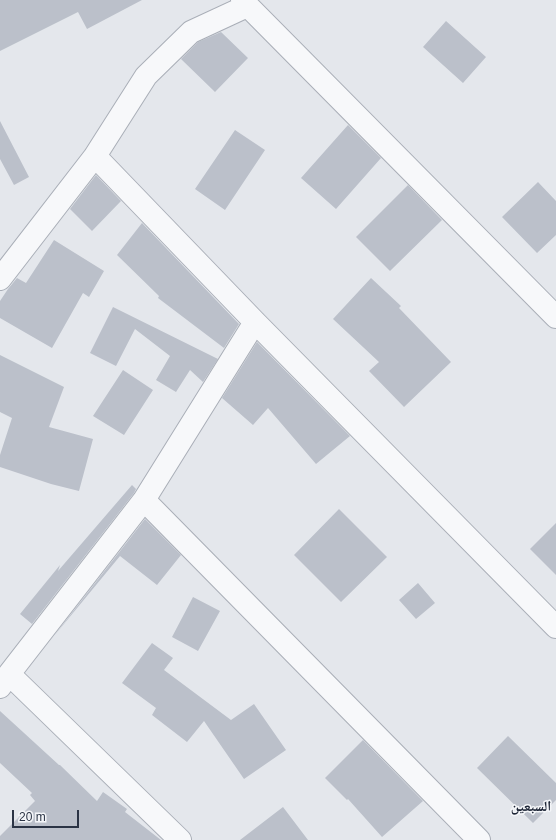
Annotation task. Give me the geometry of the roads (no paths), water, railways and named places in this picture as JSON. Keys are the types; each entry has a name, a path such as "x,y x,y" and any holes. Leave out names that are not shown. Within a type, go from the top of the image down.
{"street":[{"path":"0,279 95,156 146,76 191,32 245,3 556,317"},
{"path":"95,156 255,322 556,627"},
{"path":"180,840 5,680 144,500 255,322"},
{"path":"144,500 479,840"}],"district":[{"name":"السبعين","path":"531,807"}]}
